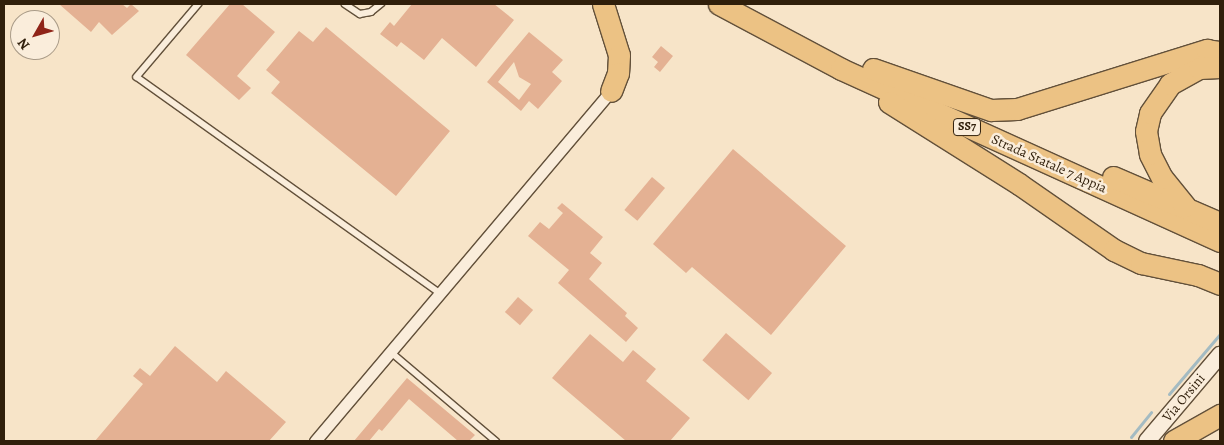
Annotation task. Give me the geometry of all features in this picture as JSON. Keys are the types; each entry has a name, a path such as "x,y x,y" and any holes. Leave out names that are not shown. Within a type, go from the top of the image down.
{"highway":[{"path":"603,4 614,33 619,55 618,73 610,91"},
{"path":"614,33 616,4"},
{"name":"Strada Statale 7 Appia","path":"719,4 841,69 1220,241"},
{"name":"Strada Statale 7 Appia","path":"744,4 783,27 987,123 1220,223"},
{"path":"872,70 991,110 1017,109 1207,50 1220,52"},
{"path":"1187,208 1162,178 1150,154 1146,131 1158,97 1170,84 1199,68 1220,66"},
{"path":"841,69 946,141 1019,184 1114,250 1141,262 1198,274 1220,284"},
{"path":"1174,441 1220,415"}],"main road":[{"name":"Via Orsini","path":"1147,441 1220,355"}],"street":[{"path":"315,441 610,91"}],"lane":[{"path":"198,4 137,77 440,293"},
{"path":"345,4 360,14 371,12 381,4"},
{"path":"390,352 496,441"}],"building":[{"path":"59,4 122,4 127,8 131,4 139,11 112,35 99,22 91,32"},
{"path":"230,4 242,4 275,32 237,76 251,88 239,100 186,55"},
{"path":"412,4 494,4 514,20 476,67 442,38 424,60 401,42 397,47 380,34 390,22 394,26"},
{"path":"326,27 450,131 396,196 271,93 280,82 266,70 299,31 313,42"},
{"path":"529,32 563,60 552,72 562,81 538,109 529,101 521,111 487,82","holes":["514,62 519,77 531,84 519,100 498,82"]},
{"path":"661,46 673,56 660,72 654,67 658,62 652,57"},
{"path":"733,149 846,246 771,335 692,267 686,273 653,244"},
{"path":"652,177 665,188 637,221 624,210"},
{"path":"562,203 603,237 590,253 602,263 589,279 627,313 625,316 638,328 626,342 558,283 569,270 528,236 540,222 549,229 563,213 557,208"},
{"path":"518,297 533,310 520,325 505,312"},
{"path":"726,333 772,373 748,400 702,360"},
{"path":"590,334 623,362 633,350 656,369 646,381 690,418 670,441 626,441 552,378"},
{"path":"175,346 217,382 226,371 286,422 269,441 95,441 143,384 133,376 140,368 150,376"},
{"path":"407,378 475,435 469,441 458,441 409,399 382,431 379,429 369,441 354,441"}],"waterway":[{"path":"1169,394 1220,334"},
{"path":"1131,437 1151,412"}]}
